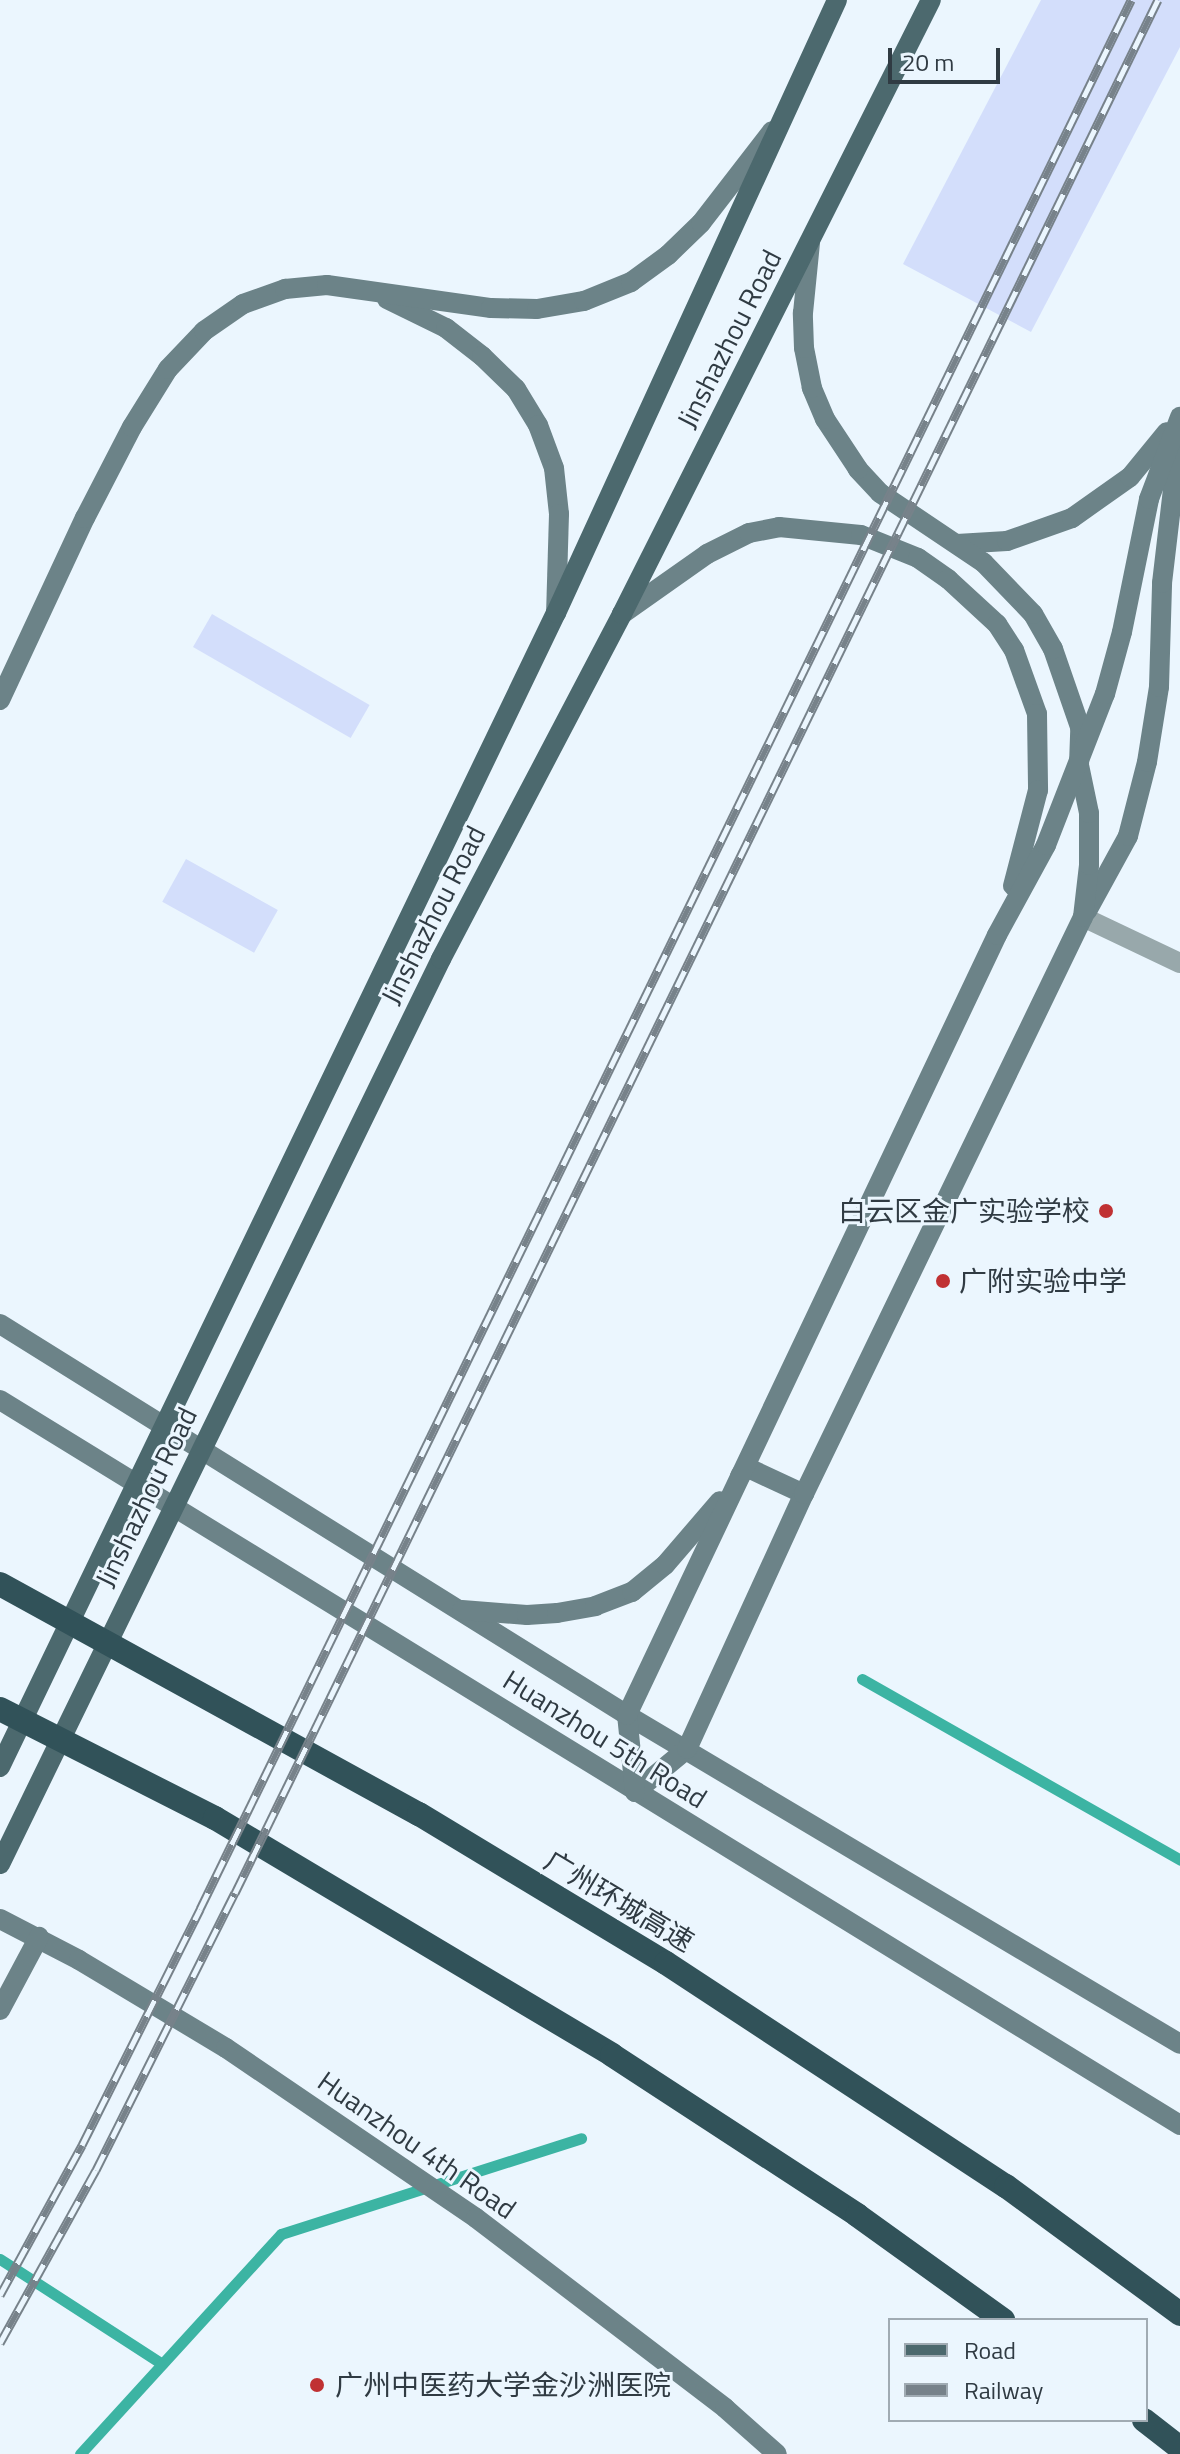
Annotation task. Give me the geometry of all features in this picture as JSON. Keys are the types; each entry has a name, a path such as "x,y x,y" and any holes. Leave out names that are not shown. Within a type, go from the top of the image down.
{"highway":[{"name":"广州环城高速","path":"0,1584 419,1814 666,1963 993,2178 1180,2314"},
{"path":"0,1709 215,1818 612,2055 857,2215 1000,2318"},
{"path":"1147,2422 1180,2448"}],"main road":[{"name":"Jinshazhou Road","path":"0,1767 556,613 837,0"},
{"name":"Jinshazhou Road","path":"0,1864 441,959 622,614 931,0"}],"street":[{"path":"0,700 85,518 132,427 168,369 204,331 243,304 285,289 327,285 491,308 537,309 584,301 631,282 668,255 701,223 779,122"},
{"path":"811,238 803,313 804,348 812,388 825,419 858,469 880,493 957,544 1008,583 1033,614 1053,649 1080,727 1079,765 1089,813 1089,865 1083,917"},
{"path":"369,290 446,328 482,356 516,389 538,425 554,468 559,514 556,613"},
{"path":"957,544 1007,541 1038,533 1098,504 1141,466 1180,414"},
{"path":"635,1792 627,1715 997,935 1046,845 1105,694 1122,632 1149,499 1180,414"},
{"path":"635,1792 687,1749 804,1494 1083,917 1128,836 1147,762 1159,687 1168,512 1180,435"},
{"path":"622,614 707,554 749,533 779,527 834,531 888,544 918,558 972,597 997,624 1014,650 1037,714 1040,748 1038,790 1027,844 997,935"},
{"path":"1083,917 1180,963"},
{"name":"Huanzhou 5th Road","path":"0,1324 627,1715 1180,2044"},
{"name":"Huanzhou 5th Road","path":"0,1400 1180,2125"},
{"path":"746,1467 804,1494"},
{"path":"458,1610 527,1615 557,1613 595,1606 632,1592 674,1556 746,1467"},
{"name":"Huanzhou 4th Road","path":"0,1919 39,1937 284,2086 476,2218 725,2408 777,2454"},
{"path":"0,2010 39,1937"}],"building":[{"path":"1041,0 1180,0 1180,47 1031,332 903,264"},
{"path":"212,614 370,705 351,738 193,647"},
{"path":"186,859 278,910 254,953 162,902"}],"waterway":[{"path":"862,1679 1180,1860"},
{"path":"80,2454 281,2234 581,2138"},
{"path":"0,2259 162,2364"}],"railway":[{"path":"0,2295 82,2145 200,1909 1131,0"},
{"path":"0,2343 96,2170 235,1893 1158,0"}],"place":[{"name":"白云区金广实验学校","path":"1106,1211"},
{"name":"广附实验中学","path":"943,1281"},
{"name":"广州中医药大学金沙洲医院","path":"317,2385"}]}
